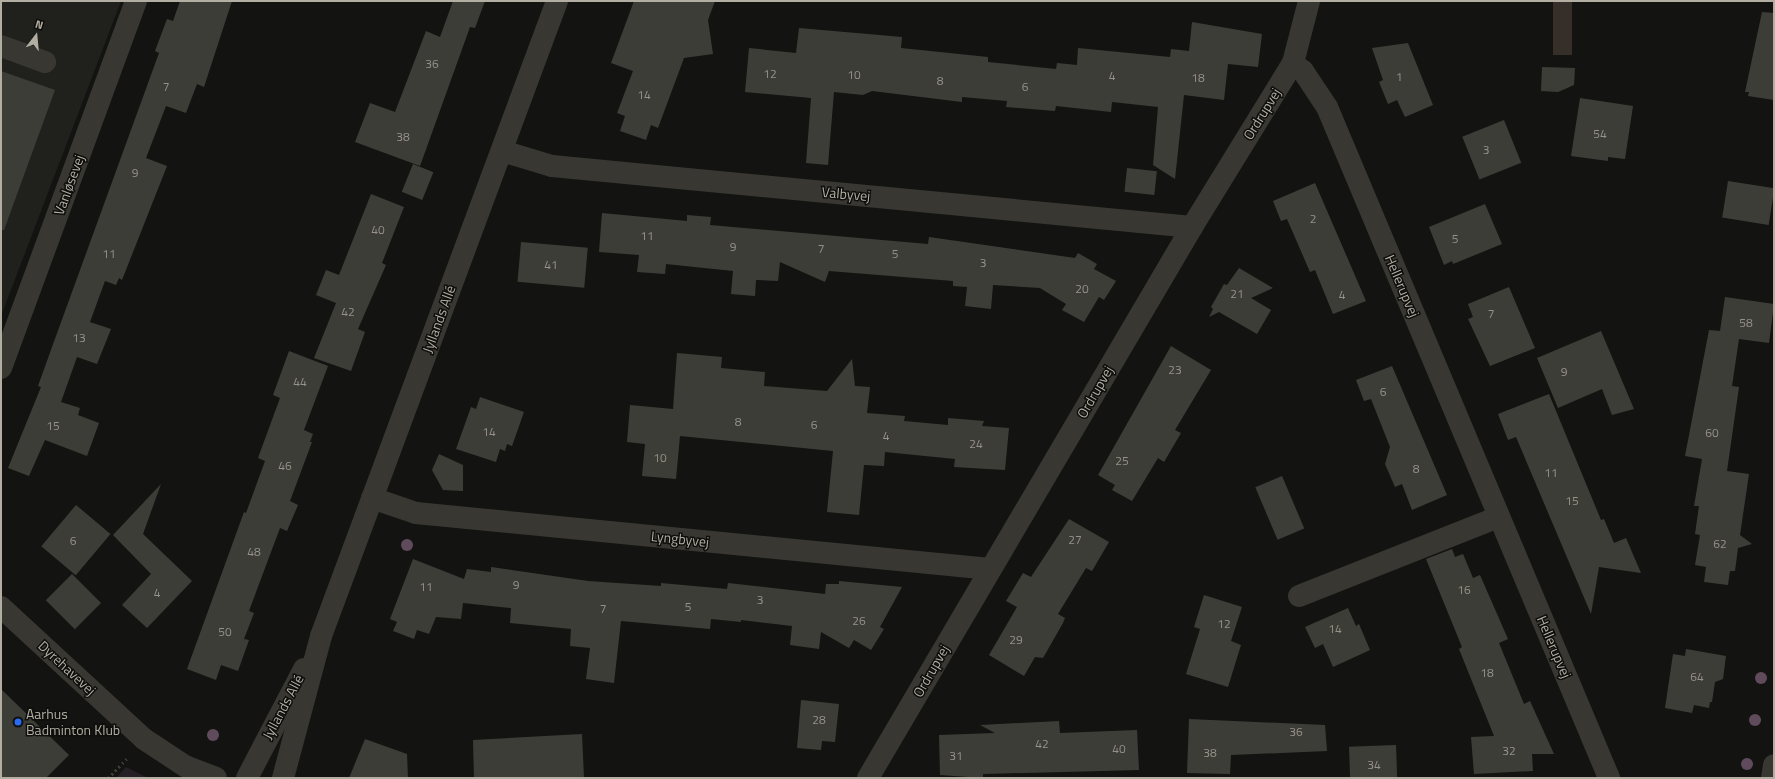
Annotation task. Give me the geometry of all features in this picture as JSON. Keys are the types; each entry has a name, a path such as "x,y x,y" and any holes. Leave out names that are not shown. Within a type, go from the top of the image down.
{"street":[{"name":"Vanløsevej","path":"1,368 136,1"},
{"name":"Jyllands Allé","path":"283,778 321,636 557,1"},
{"name":"Ordrupvej","path":"868,778 1192,227 1293,63 1309,1"},
{"path":"1,46 45,62"},
{"name":"Hellerupvej","path":"1293,63 1307,76 1328,107 1609,778"},
{"name":"Valbyvej","path":"502,150 552,166 1192,227"},
{"name":"Lyngbyvej","path":"372,498 416,513 990,569"},
{"path":"1300,596 1499,517"},
{"name":"Dyrehavevej","path":"1,607 144,739 185,766 216,778"},
{"name":"Jyllands Allé","path":"247,778 321,636"},
{"path":"1772,778 1774,766"}],"shaded area":[{"path":"1,1 121,1 1,316"},
{"path":"1553,1 1572,1 1572,55 1553,55"},
{"path":"126,767 148,778 116,778"}],"building":[{"path":"180,1 232,1 204,87 197,84 186,113 166,106 146,158 167,166 122,280 119,278 116,285 105,281 90,322 111,329 97,364 77,357 61,402 80,408 78,415 99,423 87,456 45,440 29,476 8,468 41,387 38,386 159,53 155,51 167,19 173,21"},
{"path":"453,1 485,1 475,28 470,27 420,166 355,142 370,103 395,112 426,31 440,37"},
{"path":"634,1 715,1 708,20 713,54 684,58 658,128 651,125 646,140 620,131 625,116 617,113 633,71 611,63"},
{"path":"1762,12 1774,13 1774,100 1748,96 1749,92 1745,92"},
{"path":"1192,22 1262,34 1258,67 1228,64 1224,100 1184,95 1175,179 1153,165 1158,107 1112,102 1111,112 1056,106 1055,111 1006,107 1007,101 962,97 962,102 872,91 863,95 834,92 828,165 806,163 811,98 745,92 749,48 796,53 799,28 902,37 901,48 988,57 988,62 1056,69 1057,63 1077,65 1078,48 1170,57 1171,49 1189,51"},
{"path":"1408,43 1433,105 1405,117 1397,100 1388,104 1379,82 1383,80 1372,48"},
{"path":"1542,67 1575,68 1574,85 1558,92 1541,91"},
{"path":"1,71 55,90 4,230 1,230"},
{"path":"1580,98 1633,106 1625,159 1608,157 1608,161 1571,156"},
{"path":"1504,120 1521,163 1480,180 1462,137"},
{"path":"413,164 433,172 422,200 402,192"},
{"path":"1127,168 1157,171 1154,195 1124,192"},
{"path":"1728,181 1774,188 1769,225 1722,218"},
{"path":"1315,183 1366,301 1333,314 1315,270 1310,272 1287,219 1281,221 1273,201"},
{"path":"371,194 404,207 382,263 386,265 358,329 365,332 351,371 314,358 336,303 316,295 326,270 339,275"},
{"path":"1485,204 1502,244 1453,264 1452,261 1444,265 1429,227"},
{"path":"602,213 687,221 687,215 711,217 710,225 928,244 929,237 1075,258 1078,253 1097,264 1094,269 1116,281 1104,300 1099,297 1084,322 1062,310 1066,304 1040,288 993,285 991,309 965,306 967,287 953,286 953,281 829,271 825,282 780,262 778,281 756,280 755,296 731,294 733,271 666,264 665,274 637,272 639,255 599,252"},
{"path":"521,242 588,248 584,288 518,282"},
{"path":"1239,268 1273,288 1251,298 1271,310 1257,334 1219,312 1209,317 1213,309 1211,307 1224,284 1227,285"},
{"path":"1509,287 1535,348 1490,366 1468,319 1473,317 1468,304"},
{"path":"1725,297 1774,304 1769,343 1739,339 1732,386 1739,387 1727,471 1749,474 1740,535 1752,544 1738,548 1735,571 1730,571 1728,585 1704,582 1706,567 1695,565 1700,535 1695,534 1699,506 1694,506 1702,459 1685,456 1709,330 1720,331"},
{"path":"1601,331 1634,409 1612,415 1602,389 1558,408 1537,358"},
{"path":"1171,346 1211,370 1175,430 1181,433 1164,462 1158,458 1132,501 1112,490 1115,485 1098,475"},
{"path":"289,351 328,366 304,430 313,434 310,442 312,442 290,501 298,505 287,531 280,528 249,611 254,613 244,639 249,640 238,671 221,665 216,680 187,669 244,512 246,513 265,461 258,458 280,398 273,395"},
{"path":"677,353 722,357 721,368 765,372 764,386 827,391 852,359 855,386 870,387 867,413 905,416 904,421 948,425 948,418 984,421 982,426 1009,428 1005,470 954,467 955,459 885,452 884,466 864,465 859,515 827,512 833,451 680,436 676,479 642,476 645,444 627,442 630,405 673,409"},
{"path":"1392,366 1447,495 1412,510 1402,484 1395,487 1385,464 1390,447 1371,399 1364,401 1356,380"},
{"path":"1549,394 1601,520 1604,519 1614,543 1626,538 1641,573 1599,567 1591,614 1516,437 1508,440 1498,414"},
{"path":"480,397 524,412 512,446 507,444 505,451 500,449 496,462 456,449 471,407 476,409"},
{"path":"439,454 463,465 463,491 443,490 432,470"},
{"path":"1282,476 1304,528 1278,540 1255,487"},
{"path":"161,484 143,534 192,581 147,628 122,605 151,574 113,535"},
{"path":"76,505 110,534 76,575 41,546"},
{"path":"1069,519 1109,542 1092,571 1086,568 1058,614 1065,618 1043,658 1035,657 1024,676 989,655 1017,607 1006,601 1023,573 1031,577"},
{"path":"1452,549 1455,557 1463,554 1473,578 1480,575 1508,639 1499,643 1524,704 1530,701 1554,754 1532,754 1533,771 1474,774 1471,737 1494,736 1459,649 1462,647 1426,559"},
{"path":"413,559 464,579 467,569 491,572 491,567 588,581 661,586 661,583 727,589 728,583 825,594 826,584 839,584 839,581 902,587 880,627 884,629 871,650 854,640 849,648 821,632 819,649 790,645 792,626 741,620 741,622 711,619 710,629 621,621 614,683 586,679 590,648 570,646 571,629 510,623 511,608 463,603 461,619 436,617 429,634 417,630 414,639 393,631 397,622 390,619"},
{"path":"72,574 101,603 75,629 46,600"},
{"path":"1204,595 1242,607 1231,641 1241,645 1228,687 1186,674 1200,629 1194,627"},
{"path":"1348,608 1356,626 1359,624 1370,650 1333,667 1323,644 1315,648 1305,627"},
{"path":"1686,649 1726,656 1723,679 1715,682 1712,702 1710,702 1709,708 1694,705 1692,713 1665,708 1673,654 1685,656"},
{"name":"Aarhus Badminton Klub","path":"1,689 69,755 46,778 1,778"},
{"path":"801,700 839,704 835,742 822,741 821,750 797,748"},
{"path":"1189,719 1325,725 1327,751 1231,755 1230,774 1187,773"},
{"path":"1059,721 1060,733 1137,730 1139,770 983,774 983,778 940,775 939,735 995,733 980,725"},
{"path":"582,734 584,778 474,778 473,740"},
{"path":"365,739 407,754 408,778 349,778"},
{"path":"1396,745 1397,778 1350,778 1349,747"}],"place":[{"name":"Aarhus Badminton Klub","path":"18,722"}]}
